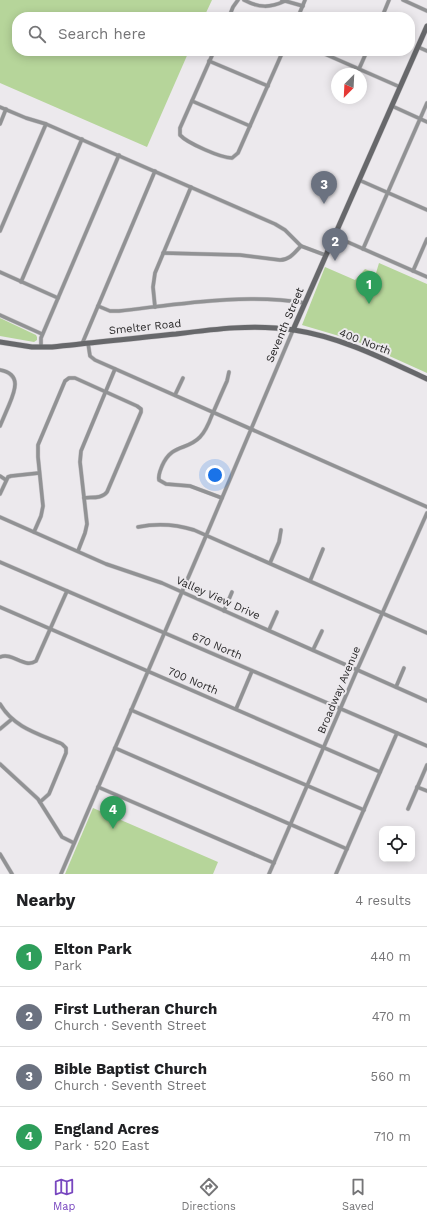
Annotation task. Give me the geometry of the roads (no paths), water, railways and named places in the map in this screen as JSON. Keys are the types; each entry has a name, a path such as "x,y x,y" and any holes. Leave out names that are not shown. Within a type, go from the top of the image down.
{"street":[{"path":"231,12 238,0"},
{"path":"244,0 264,7 283,1 303,6"},
{"path":"300,12 305,0"},
{"path":"384,12 389,0"},
{"path":"403,0 427,11"},
{"name":"Seventh Street","path":"415,54 427,26"},
{"path":"418,47 427,52"},
{"path":"212,56 180,128 180,135 186,141 224,157 232,158 238,153 281,56"},
{"path":"329,56 357,68"},
{"path":"359,68 365,56"},
{"name":"Seventh Street","path":"61,874 293,330 414,56"},
{"path":"210,61 268,86"},
{"path":"367,73 400,87"},
{"path":"192,101 250,126"},
{"path":"363,249 427,103"},
{"path":"392,106 427,122"},
{"path":"0,107 82,139 280,226 301,246 325,256"},
{"path":"0,124 6,109"},
{"path":"0,228 46,124"},
{"path":"21,282 82,139"},
{"path":"41,347 42,334 119,155"},
{"path":"82,344 155,171"},
{"path":"359,180 427,210"},
{"path":"155,307 153,279 191,187"},
{"path":"334,236 427,277"},
{"path":"413,271 427,239"},
{"path":"163,253 240,255 284,260 290,257 301,246"},
{"path":"0,272 58,298"},
{"path":"98,306 107,310 116,311 239,298 305,303"},
{"path":"0,315 42,334"},
{"name":"Smelter Road","path":"0,342 16,346 41,347 82,344 223,328 264,327 293,330"},
{"name":"400 North","path":"293,330 353,346 427,379"},
{"path":"88,343 90,356 92,358 427,507"},
{"path":"78,551 86,527 80,462 81,451 115,369"},
{"path":"0,370 7,372 15,380 16,385 15,392 0,426"},
{"path":"222,498 190,486 166,484 159,480 159,472 166,458 176,449 192,443 201,437 205,431 230,372"},
{"path":"34,532 41,516 42,509 38,454 39,442 65,381 69,378 75,378 137,406 142,412 105,495 84,498"},
{"path":"175,395 183,378"},
{"path":"0,494 6,480 11,476 39,473"},
{"path":"0,476 6,480"},
{"name":"Broadway Avenue","path":"269,874 427,513"},
{"name":"Valley View Drive","path":"0,518 106,564 162,583 427,701"},
{"path":"138,528 157,524 188,528 427,633"},
{"path":"270,563 279,542 281,530"},
{"path":"310,581 323,549"},
{"name":"670 North","path":"0,562 427,746"},
{"path":"0,657 4,655 26,663 33,663 38,658 67,591"},
{"path":"224,611 232,592"},
{"name":"700 North","path":"0,607 380,772"},
{"path":"269,630 277,612"},
{"path":"313,650 322,631"},
{"path":"396,687 404,668"},
{"path":"236,709 252,671"},
{"path":"0,704 12,719 24,727 62,744 66,748 66,755 51,789 47,797 40,802"},
{"path":"131,710 364,810"},
{"path":"0,729 12,719"},
{"path":"336,874 397,733"},
{"path":"115,748 347,848"},
{"path":"0,764 40,802 62,837 74,843"},
{"path":"408,809 427,765"},
{"path":"98,787 274,863"},
{"path":"417,787 427,791"},
{"path":"0,854 12,874"},
{"path":"0,864 4,862"}],"place":[{"name":"Bible Baptist Church","path":"324,204"},
{"name":"First Lutheran Church","path":"335,261"},
{"name":"Elton Park","path":"369,304"},
{"name":"England Acres","path":"113,829"}]}
